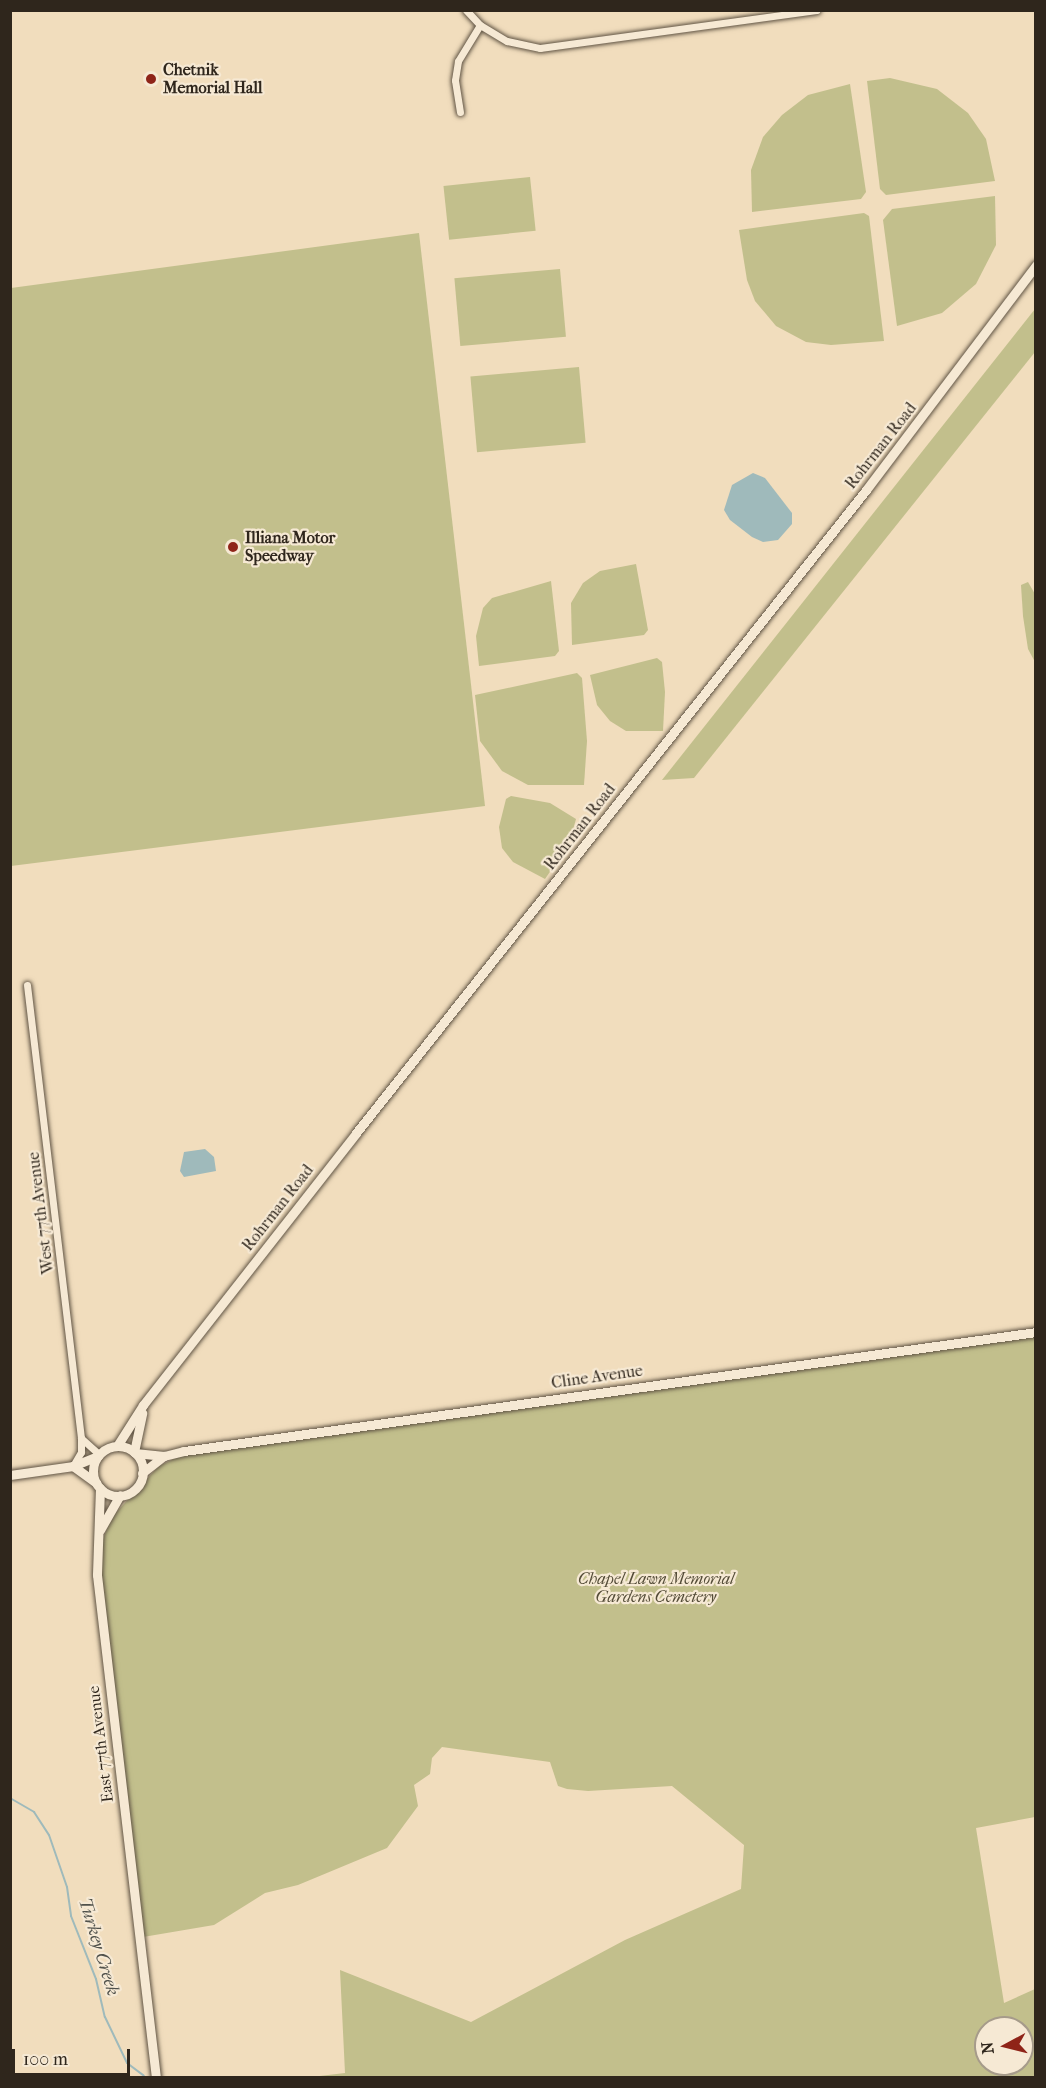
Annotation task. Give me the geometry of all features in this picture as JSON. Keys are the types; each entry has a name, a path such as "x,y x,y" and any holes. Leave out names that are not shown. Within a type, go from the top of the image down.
{"street":[{"path":"466,10 480,25 507,40 540,48 816,10"},
{"path":"460,112 455,80 458,61 480,25"},
{"name":"Rohrman Road","path":"117,1446 143,1405 866,490 1035,265"},
{"name":"West 77th Avenue","path":"27,985 81,1438 81,1452 73,1466"},
{"name":"Cline Avenue","path":"134,1452 164,1456 1035,1332"},
{"name":"Rohrman Road","path":"134,1452 143,1405"},
{"path":"81,1438 99,1455"},
{"path":"10,1475 73,1466 117,1446 134,1452 142,1473 135,1488 120,1495 98,1485 73,1466"},
{"path":"98,1485 93,1472 99,1455"},
{"name":"Cline Avenue","path":"142,1473 164,1456"},
{"name":"East 77th Avenue","path":"98,1485 97,1575 156,2078"},
{"name":"East 77th Avenue","path":"99,1532 120,1495"}],"green space":[{"path":"890,78 937,89 968,113 986,139 995,181 886,195 880,189 867,81"},
{"path":"850,84 866,192 861,199 752,212 751,170 763,137 782,115 808,95"},
{"path":"530,177 536,231 449,240 443,186"},
{"path":"995,196 996,245 976,284 942,313 897,326 883,220 892,209"},
{"path":"864,213 869,216 884,341 831,345 806,342 776,326 755,301 747,280 739,230"},
{"name":"Illiana Motor Speedway","path":"419,233 485,806 11,866 11,288"},
{"path":"560,269 566,337 460,346 454,278"},
{"path":"1035,309 1035,352 694,778 662,780"},
{"path":"579,367 586,443 477,452 470,376"},
{"path":"636,564 648,630 644,635 572,645 571,603 583,583 600,571"},
{"path":"551,581 559,651 555,656 479,666 476,636 483,608 492,598"},
{"path":"1028,582 1035,594 1035,662 1028,649 1023,616 1021,585"},
{"path":"657,658 662,662 665,692 663,731 626,731 610,721 597,705 590,675"},
{"path":"577,673 582,678 587,741 584,785 528,785 502,771 480,741 475,695"},
{"path":"511,796 550,803 576,819 569,844 545,879 513,862 502,848 499,827 506,799"},
{"name":"Chapel Lawn Memorial Gardens Cemetery","path":"1035,1337 1035,1817 976,1828 1004,2003 1035,1989 1035,2077 311,2077 345,2073 340,1970 471,2022 625,1940 741,1889 744,1845 672,1786 588,1791 567,1789 558,1786 550,1762 442,1747 432,1758 430,1774 414,1785 418,1806 387,1848 298,1885 265,1893 214,1925 143,1937 100,1567 102,1542 111,1518 159,1466 182,1455"}],"water":[{"path":"753,473 765,478 792,513 792,524 778,540 763,542 752,537 730,520 724,510 732,485"},
{"path":"205,1149 214,1157 216,1171 184,1177 180,1171 184,1152"}],"waterway":[{"name":"Turkey Creek","path":"10,1798 34,1812 49,1835 67,1887 71,1916 96,1979 105,2017 127,2063 144,2076"}],"place":[{"name":"Chetnik Memorial Hall","path":"151,79"},
{"name":"Illiana Motor Speedway","path":"233,547"}]}
